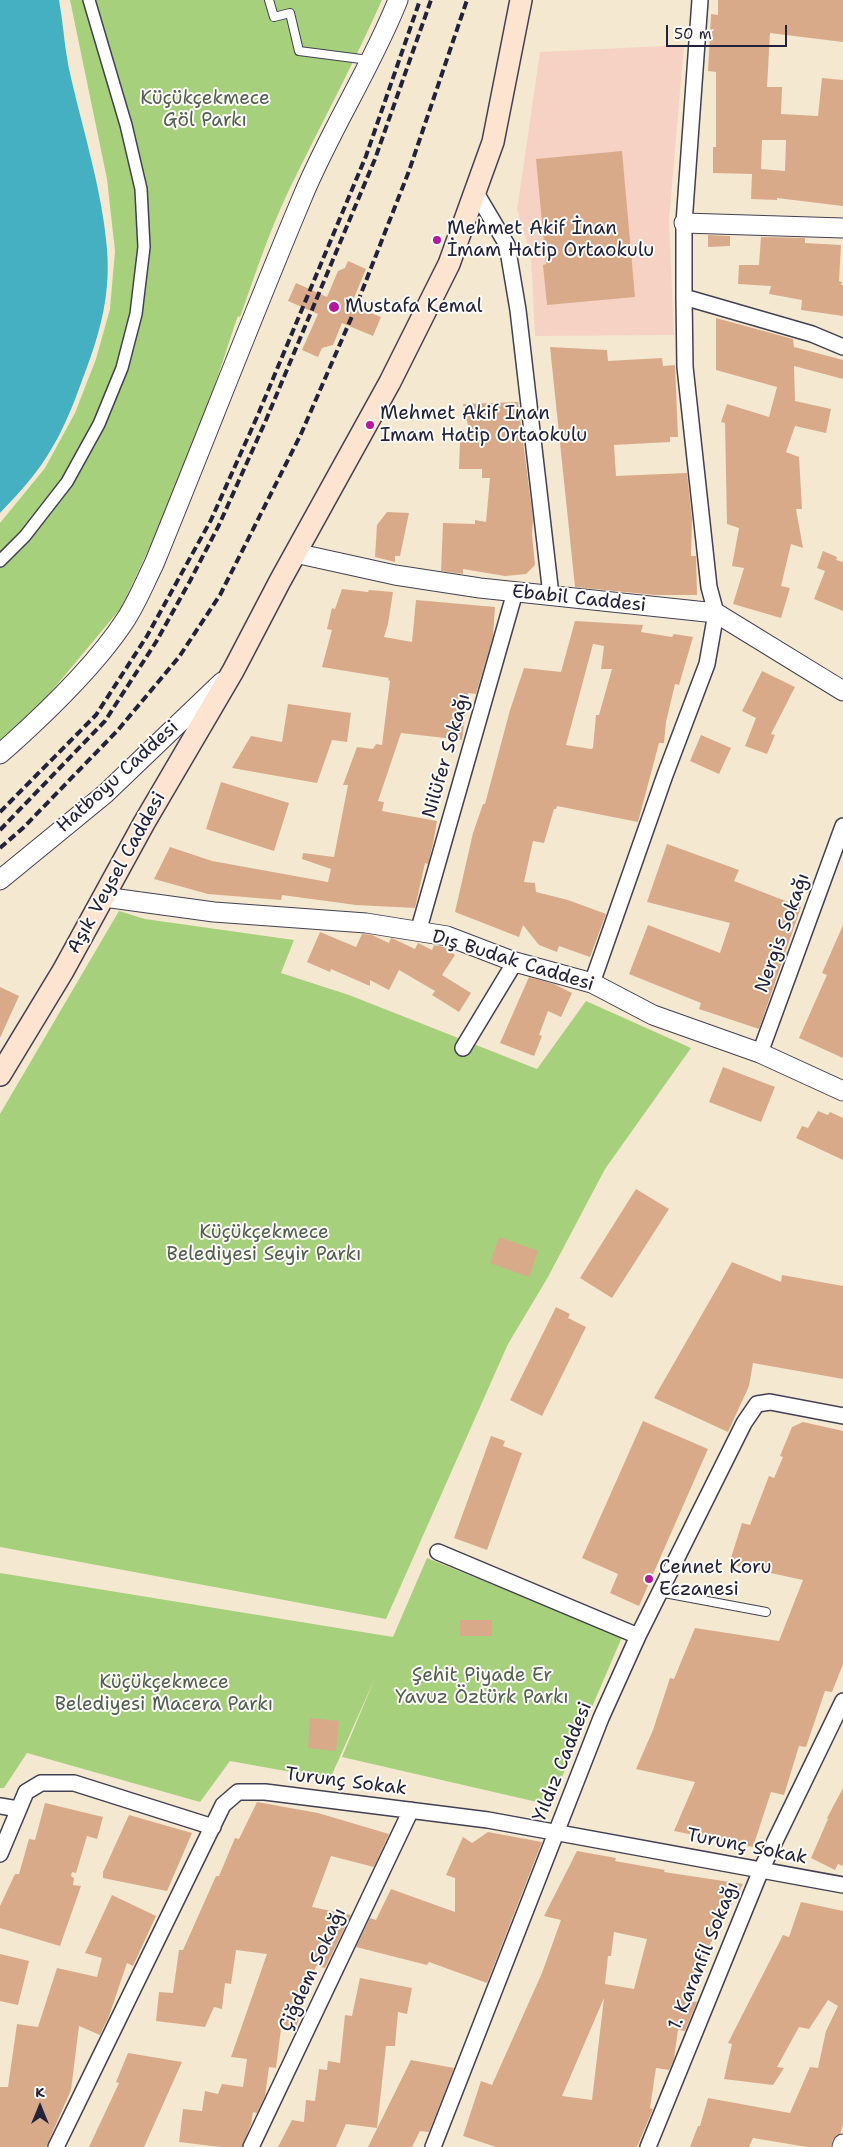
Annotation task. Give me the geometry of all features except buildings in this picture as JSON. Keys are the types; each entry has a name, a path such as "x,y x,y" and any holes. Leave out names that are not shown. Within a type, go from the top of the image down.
{"main road":[{"name":"Aşık Veysel Caddesi","path":"0,1075 63,971 144,823 233,671 390,382 449,264 493,142 521,0"}],"street":[{"path":"0,560 25,536 67,482 99,424 122,368 136,314 144,247 141,189 126,125 89,0"},
{"path":"0,754 32,725 86,670 126,619 154,564 302,198 384,37 398,0"},
{"path":"592,983 664,775 707,664 716,613 709,587 685,367 684,223 700,0"},
{"path":"475,191 507,245 518,310 551,595"},
{"path":"684,223 843,228"},
{"path":"684,297 812,334 843,347"},
{"name":"Ebabil Caddesi","path":"296,553 394,575 515,592 716,613 843,691"},
{"name":"Nilüfer Sokağı","path":"418,932 515,592"},
{"name":"Hatboyu Caddesi","path":"0,880 104,794 233,671"},
{"name":"Nergis Sokağı","path":"760,1053 843,826"},
{"name":"Dış Budak Caddesi","path":"104,897 214,912 366,923 447,936 515,962 592,983 652,1015 760,1053 843,1091"},
{"path":"463,1048 515,962"},
{"name":"Yıldız Caddesi","path":"433,2147 601,1718 659,1592 744,1422 758,1404 770,1402 843,1416"},
{"path":"438,1552 638,1636"},
{"name":"1. Karanfil Sokağı","path":"648,2147 761,1870 843,1701"},
{"path":"0,1854 26,1792 41,1783 74,1783 213,1827"},
{"name":"Turunç Sokak","path":"56,2147 223,1805 238,1792 265,1792 411,1810 556,1832 843,1885"},
{"path":"0,1806 18,1809"},
{"name":"Çiğdem Sokağı","path":"251,2147 411,1810"}],"lane":[{"path":"269,0 274,17 290,13 299,51 371,60"},
{"path":"659,1592 766,1612"}],"shaded area":[{"path":"684,45 669,220 674,335 535,336 531,255 517,210 540,52"}],"green space":[{"name":"Küçükçekmece Göl Parkı","path":"70,0 382,0 281,207 240,317 238,316 235,324 190,461 121,608 30,717 0,745 0,523 45,468 75,413 96,359 110,309 115,251 107,179"},
{"name":"Küçükçekmece Belediyesi Seyir Parkı","path":"119,911 145,919 294,940 281,973 349,995 537,1069 586,1001 691,1048 605,1169 548,1277 508,1344 386,1619 0,1547 0,1114"},
{"path":"427,1558 622,1637 550,1805 342,1757 375,1678 330,1779 230,1761 200,1802 27,1753 4,1788 0,1788 0,1573 393,1637"}],"water":[{"path":"0,0 59,0 68,64 101,203 108,268 105,302 98,335 66,421 41,466 0,513"}],"railway":[{"path":"0,812 96,715 147,636 211,520 257,417 366,156 420,0"},
{"path":"0,830 105,721 156,642 190,581 219,525 266,420 375,159 431,0"},
{"path":"0,848 23,828 118,730 179,657 220,595 301,434 353,314 409,171 467,0"}],"place":[{"name":"Mehmet Akif İnan İmam Hatip Ortaokulu","path":"437,240"},
{"name":"Mustafa Kemal","path":"334,307"},
{"name":"Mehmet Akif Inan Imam Hatip Ortaokulu","path":"370,425"},
{"name":"Cennet Koru Eczanesi","path":"649,1579"}],"park label":[{"name":"Şehit Piyade Er Yavuz Öztürk Parkı","path":"482,1687"},
{"name":"Küçükçekmece Belediyesi Macera Parkı","path":"164,1694"}]}
